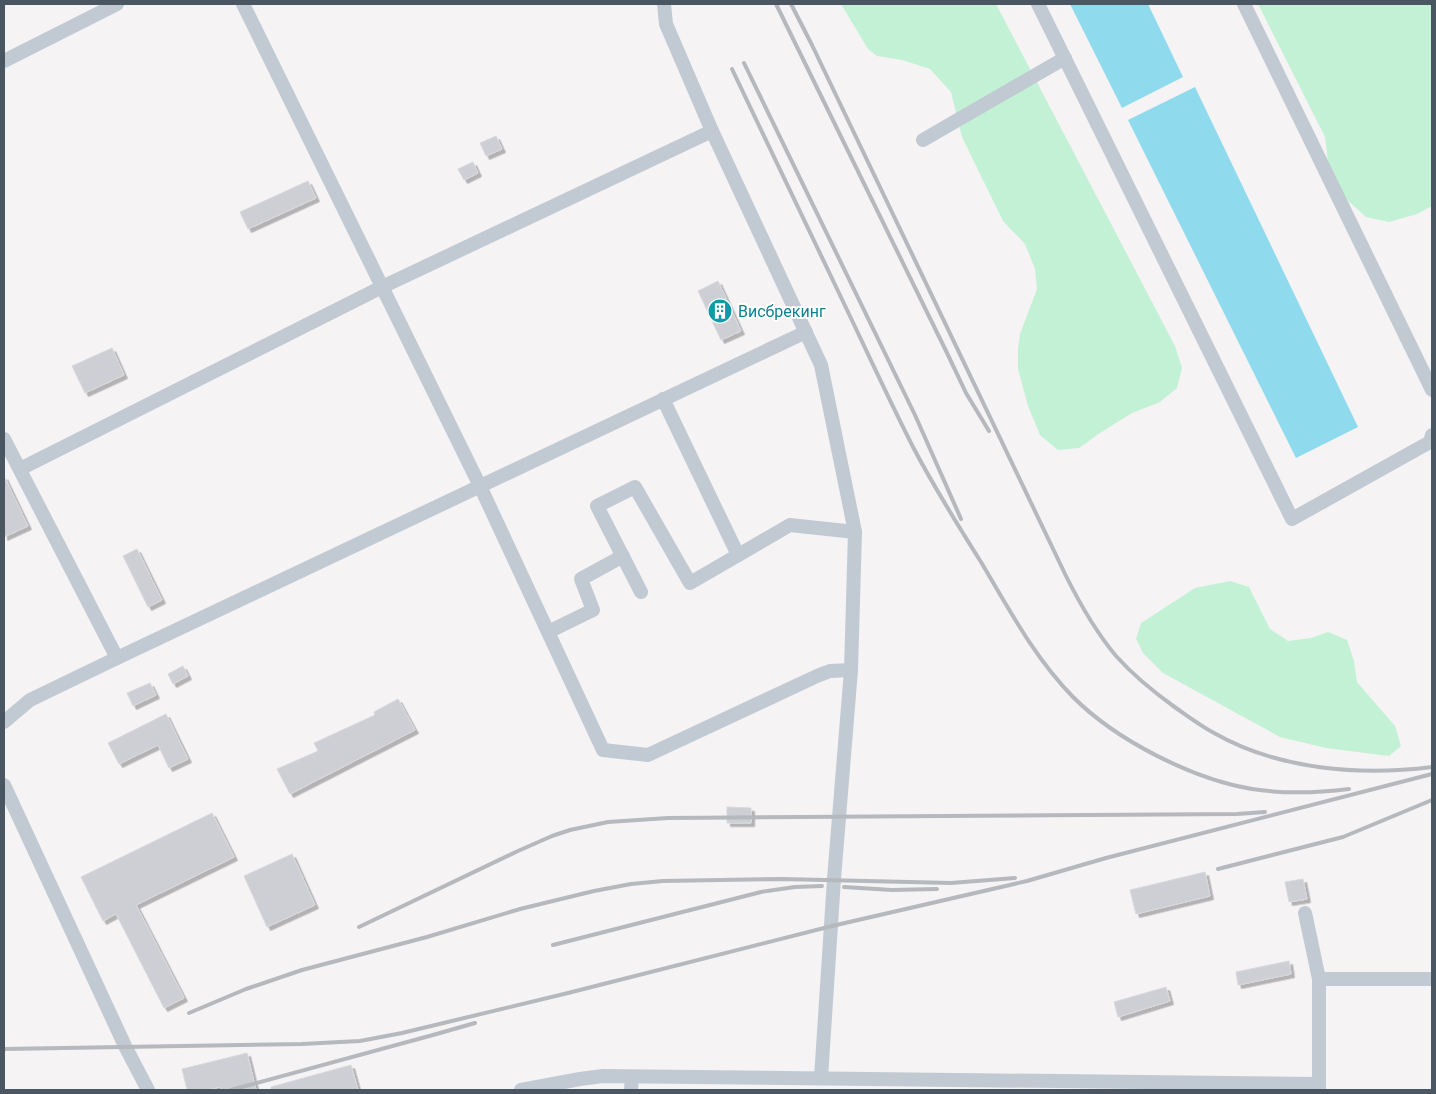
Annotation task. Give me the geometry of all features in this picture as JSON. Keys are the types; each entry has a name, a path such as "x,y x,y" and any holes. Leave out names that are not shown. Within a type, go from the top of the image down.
{"lane":[{"path":"4,61 117,4"},
{"path":"242,4 480,486 603,750 648,755 817,676 830,671 851,670"},
{"path":"664,4 666,24 712,131 822,365 854,532 851,670 834,879 822,1078"},
{"path":"1038,4 1292,519 1430,442 1432,435"},
{"path":"1244,4 1432,390"},
{"path":"922,140 1065,58"},
{"path":"20,469 382,287 712,131"},
{"path":"4,722 30,700 806,332"},
{"path":"663,400 738,555"},
{"path":"4,439 117,658"},
{"path":"641,592 597,506 635,487 690,583 790,525 854,532"},
{"path":"548,632 593,610 581,579 623,556"},
{"path":"4,785 125,1046 148,1090"},
{"path":"521,1090 580,1078 603,1076 631,1084 822,1078 944,1085 1320,1087 1319,979 1305,913"},
{"path":"1319,979 1432,979"}],"green space":[{"path":"841,4 996,4 1175,346 1182,368 1177,388 1160,402 1132,413 1079,448 1058,450 1040,435 1028,406 1018,369 1020,334 1037,289 1035,269 1025,244 1003,221 962,137 951,92 930,69 902,60 877,56 868,49"},
{"path":"1258,4 1432,4 1432,206 1417,214 1389,222 1366,217 1344,197 1329,170 1325,137"},
{"path":"1230,581 1249,587 1270,629 1288,641 1311,638 1328,632 1347,640 1354,661 1357,682 1395,726 1401,746 1389,756 1326,748 1280,737 1163,673 1143,653 1136,639 1141,623 1195,588"}],"water":[{"path":"1070,4 1148,4 1183,77 1122,108"},
{"path":"1195,87 1358,427 1296,458 1128,120"}],"building":[{"path":"496,136 502,149 486,156 480,143"},
{"path":"473,162 478,173 464,180 458,169"},
{"path":"308,181 316,198 248,229 240,212"},
{"name":"Висбрекинг","path":"718,281 741,331 721,340 698,291"},
{"path":"112,348 124,375 85,393 72,366"},
{"path":"4,476 28,526 4,537"},
{"path":"137,549 162,600 148,607 123,556"},
{"path":"183,666 188,676 173,684 168,674"},
{"path":"150,683 156,695 133,706 127,693"},
{"path":"398,699 415,730 290,794 277,769 318,751 314,743 375,715 374,712"},
{"path":"166,714 188,759 169,768 158,745 119,764 108,743"},
{"path":"727,807 751,808 751,823 727,823"},
{"path":"212,813 234,857 136,905 184,998 164,1008 116,914 103,921 81,877"},
{"path":"292,854 315,905 267,927 244,876"},
{"path":"1205,872 1210,896 1136,914 1130,890"},
{"path":"1303,879 1307,899 1289,902 1285,882"},
{"path":"1289,961 1291,974 1238,985 1236,972"},
{"path":"1166,987 1170,1001 1118,1017 1114,1002"},
{"path":"247,1053 256,1090 221,1090 220,1087 206,1090 187,1090 182,1069"},
{"path":"351,1065 358,1090 271,1090 271,1087"}],"railway":[{"path":"776,4 966,393 989,431"},
{"path":"791,4 1066,576 1089,618 1116,656 1153,690 1200,724 1239,745 1265,755 1320,767 1349,770 1405,770 1432,767"},
{"path":"744,63 915,415 961,519"},
{"path":"732,69 913,447 1023,632 1059,682 1091,713 1111,728 1180,767 1229,784 1252,789 1276,792 1313,792 1349,789"},
{"path":"4,1049 302,1044 360,1041 402,1033 832,926 1027,881 1106,858 1432,774"},
{"path":"1218,869 1343,837 1432,800"},
{"path":"359,927 552,836 608,822 668,818 1237,814 1265,812"},
{"path":"189,1013 246,989 302,970 427,937 520,909 631,884 663,881 782,879 951,883 1015,878"},
{"path":"553,945 761,892 795,887 822,886"},
{"path":"844,887 892,890 937,889"},
{"path":"231,1090 475,1023"}],"place":[{"name":"Висбрекинг","path":"720,311"}]}
